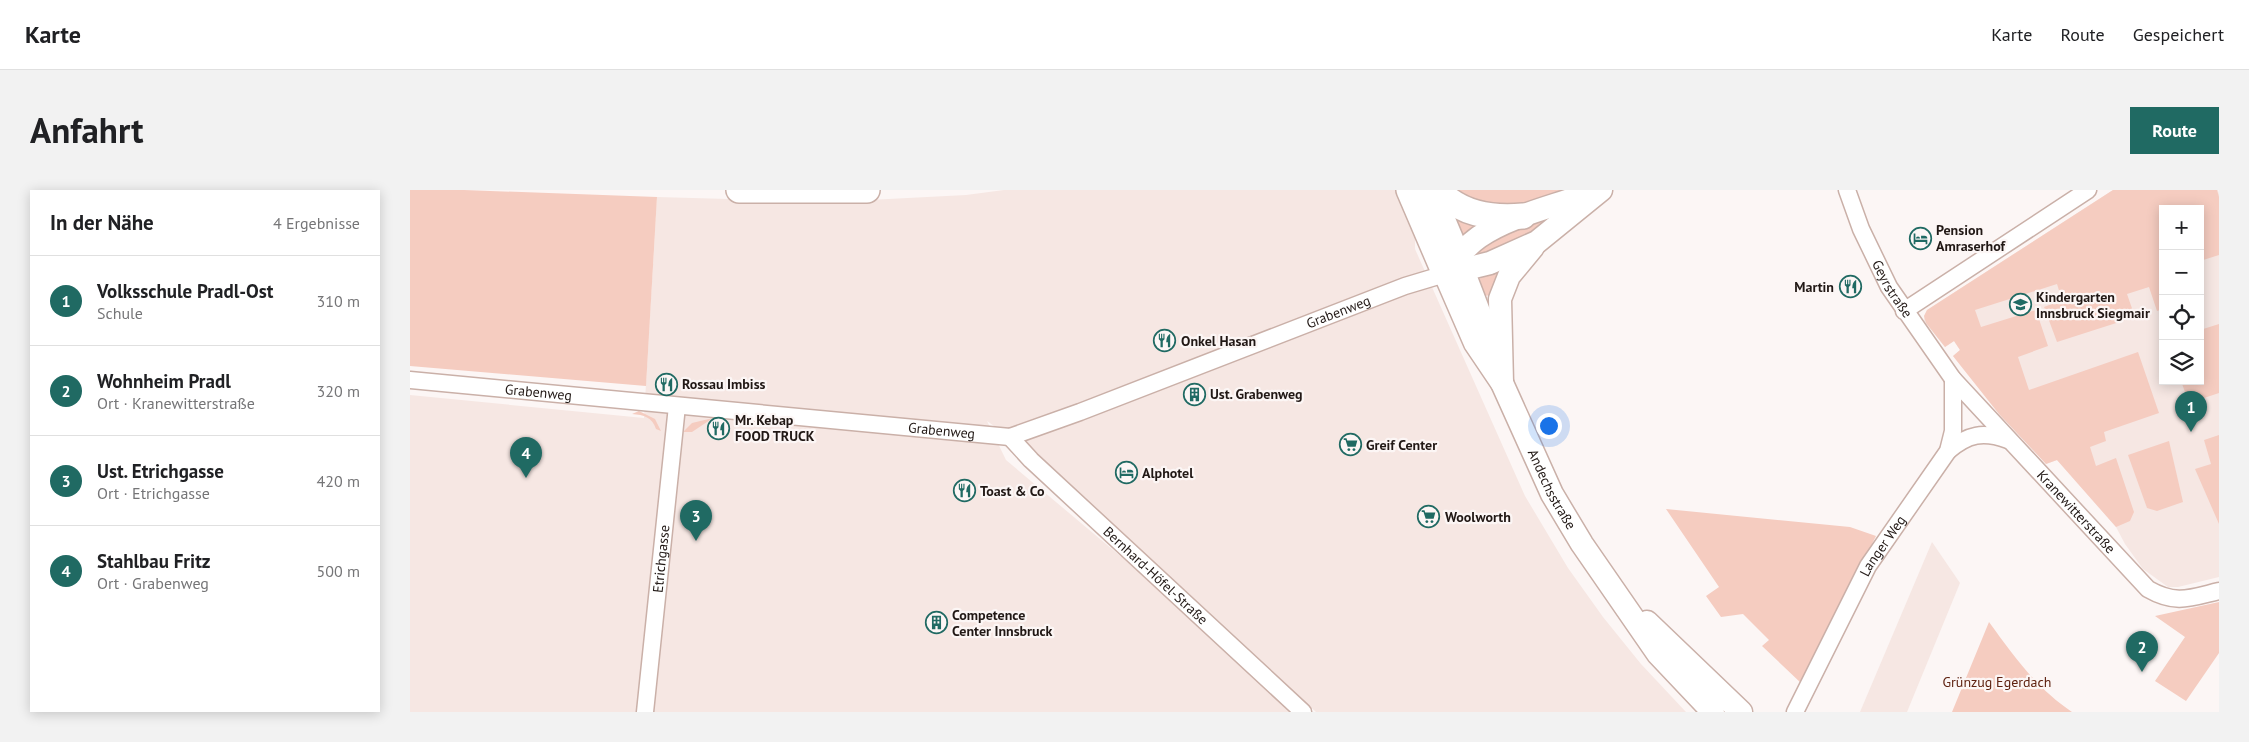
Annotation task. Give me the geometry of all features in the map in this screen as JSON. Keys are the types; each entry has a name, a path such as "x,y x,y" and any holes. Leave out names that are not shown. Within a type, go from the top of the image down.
{"main road":[{"path":"739,190 867,190"},
{"path":"1409,190 1459,272"},
{"path":"1430,190 1459,272"},
{"path":"1438,190 1448,200 1461,208 1479,215 1523,216"},
{"path":"1459,272 1480,236 1523,216 1601,190"},
{"path":"1502,383 1500,299 1509,276 1536,242 1601,190"},
{"path":"1459,272 1490,263 1536,242"},
{"name":"Andechsstraße","path":"1459,272 1492,340 1502,383"},
{"name":"Andechsstraße","path":"1459,272 1475,343 1502,383 1552,494 1582,544 1658,654 1713,712"},
{"name":"Andechsstraße","path":"1614,590 1741,712"}],"street":[{"name":"Geyrstraße","path":"1847,190 1875,260 1904,311 1953,379"},
{"path":"1904,311 2088,190"},
{"name":"Grabenweg","path":"410,380 1010,437 1080,412 1405,286 1459,272"},
{"name":"Kranewitterstraße","path":"1953,379 2148,589 2164,598 2185,599 2219,591"},
{"name":"Langer Weg","path":"1795,712 1868,566 1948,451 1953,431 1953,379"},
{"name":"Etrichgasse","path":"645,712 677,406"},
{"path":"1948,451 1960,441 1971,436 1991,434 2011,442"},
{"name":"Bernhard-Höfel-Straße","path":"1010,437 1031,460 1303,712"}],"shaded area":[{"path":"1004,190 1400,190 1415,224 1415,249 1525,496 1568,568 1603,617 1641,664 1686,712 1316,712 1047,463 987,421 1006,460 1306,712 410,712 410,395 644,418 657,197 830,202 966,195"},
{"path":"2113,190 2218,190 2219,577 2178,587 2168,587 2143,569 2125,544 2116,527 2057,460 2046,464 1999,414 1953,356 1960,350 1954,341 1945,347 1924,321 1927,310"},
{"path":"1932,542 1960,583 1907,712 1860,712"}],"green space":[{"path":"410,190 464,190 657,197 646,386 410,366"},
{"path":"1445,190 1571,190 1537,203 1497,209"},
{"path":"2113,190 2217,190 2219,197 2219,255 2204,260 2204,205 2159,205 2159,310 2157,311 2149,287 2127,294 2135,317 2057,342 2044,307 2062,300 2057,284 1975,310 1981,327 2036,310 2048,346 2018,357 2029,390 2138,352 2159,413 2104,432 2106,441 2090,447 2096,466 2116,458 2134,512 2130,521 2116,527 2057,460 2046,464 1999,414 1953,356 1960,350 1954,341 1945,347 1926,323 1924,316 1927,310"},
{"path":"1448,211 1483,227 1461,236"},
{"path":"1550,218 1541,228 1481,257 1477,249 1485,243"},
{"path":"1503,266 1494,295 1484,296 1479,279"},
{"path":"2219,324 2219,393 2189,403 2182,385 2204,385 2204,329"},
{"path":"639,411 655,419 661,431 656,429 647,417 632,414"},
{"path":"713,418 692,432 683,432 692,423"},
{"path":"2219,435 2219,524 2195,469 2211,464 2204,440"},
{"path":"2169,441 2183,502 2157,511 2147,508 2128,455"},
{"path":"1666,509 1850,527 1876,536 1802,684 1762,646 1769,640 1743,614 1721,617 1706,596 1719,587"},
{"path":"2219,602 2219,653 2186,701 2155,681 2185,637 2155,616"},
{"name":"Grünzug Egerdach","path":"1989,622 2037,682 2059,703 2072,712 1952,712"}],"place":[{"name":"Pension Amraserhof","path":"1920,238"},
{"name":"Martin","path":"1850,287"},
{"name":"Kindergarten Innsbruck Siegmair","path":"2020,305"},
{"name":"Onkel Hasan","path":"1165,341"},
{"name":"Rossau Imbiss","path":"666,384"},
{"name":"Ust. Grabenweg","path":"1194,394"},
{"name":"Mr. Kebap FOOD TRUCK","path":"719,428"},
{"name":"Volksschule Pradl-Ost","path":"2191,432"},
{"name":"Greif Center","path":"1350,445"},
{"name":"Alphotel","path":"1126,473"},
{"name":"Stahlbau Fritz","path":"526,478"},
{"name":"Toast & Co","path":"964,491"},
{"name":"Woolworth","path":"1429,517"},
{"name":"Ust. Etrichgasse","path":"696,541"},
{"name":"Competence Center Innsbruck","path":"936,623"},
{"name":"Wohnheim Pradl","path":"2142,672"}]}
